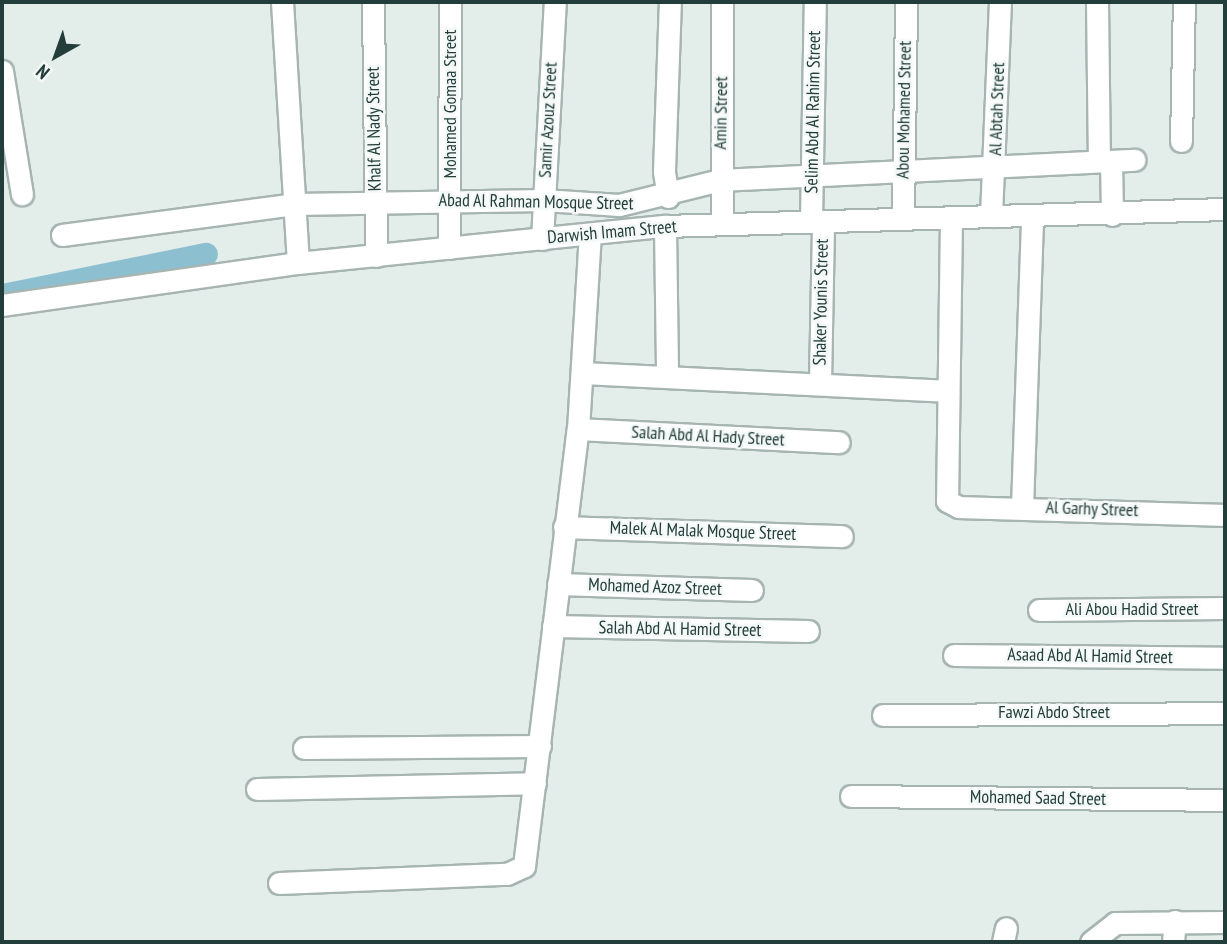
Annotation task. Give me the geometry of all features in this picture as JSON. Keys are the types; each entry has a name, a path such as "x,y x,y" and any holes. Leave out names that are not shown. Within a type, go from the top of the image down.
{"street":[{"path":"282,2 298,264"},
{"name":"Khalf Al Nady Street","path":"373,2 376,256"},
{"name":"Mohamed Gomaa Street","path":"449,248 450,2"},
{"name":"Samir Azouz Street","path":"542,239 555,2"},
{"path":"668,197 664,172 670,2"},
{"name":"Amin Street","path":"722,2 722,224"},
{"name":"Selim Abd Al Rahim Street","path":"815,2 811,174 817,221"},
{"name":"Abou Mohamed Street","path":"903,219 906,2"},
{"name":"Al Abtah Street","path":"990,216 995,165 1000,2"},
{"path":"1097,2 1105,161 1112,215"},
{"path":"1181,141 1184,2"},
{"path":"2,71 22,194"},
{"name":"Abad Al Rahman Mosque Street","path":"62,235 294,204 375,200 544,200 619,205 668,197 720,180 1135,160"},
{"name":"Darwish Imam Street","path":"2,305 298,264 665,226 1112,215 1225,209"},
{"path":"1022,507 1032,215"},
{"path":"583,373 820,382 945,391 951,218"},
{"name":"Shaker Younis Street","path":"817,221 820,382"},
{"path":"665,226 667,375"},
{"path":"279,883 516,872 526,857 578,429 590,234"},
{"name":"Al Garhy Street","path":"945,391 945,496 959,507 1225,515"},
{"name":"Salah Abd Al Hady Street","path":"578,429 839,442"},
{"name":"Malek Al Malak Mosque Street","path":"564,527 842,536"},
{"name":"Mohamed Azoz Street","path":"558,584 752,590"},
{"name":"Ali Abou Hadid Street","path":"1039,610 1225,608"},
{"name":"Salah Abd Al Hamid Street","path":"553,626 808,631"},
{"name":"Asaad Abd Al Hamid Street","path":"954,655 1225,658"},
{"name":"Fawzi Abdo Street","path":"883,715 1225,713"},
{"path":"304,748 540,746"},
{"path":"257,789 535,783"},
{"name":"Mohamed Saad Street","path":"851,796 1225,800"},
{"path":"1091,942 1115,923 1174,932 1225,922"}],"waterway":[{"path":"2,295 206,254"}]}
